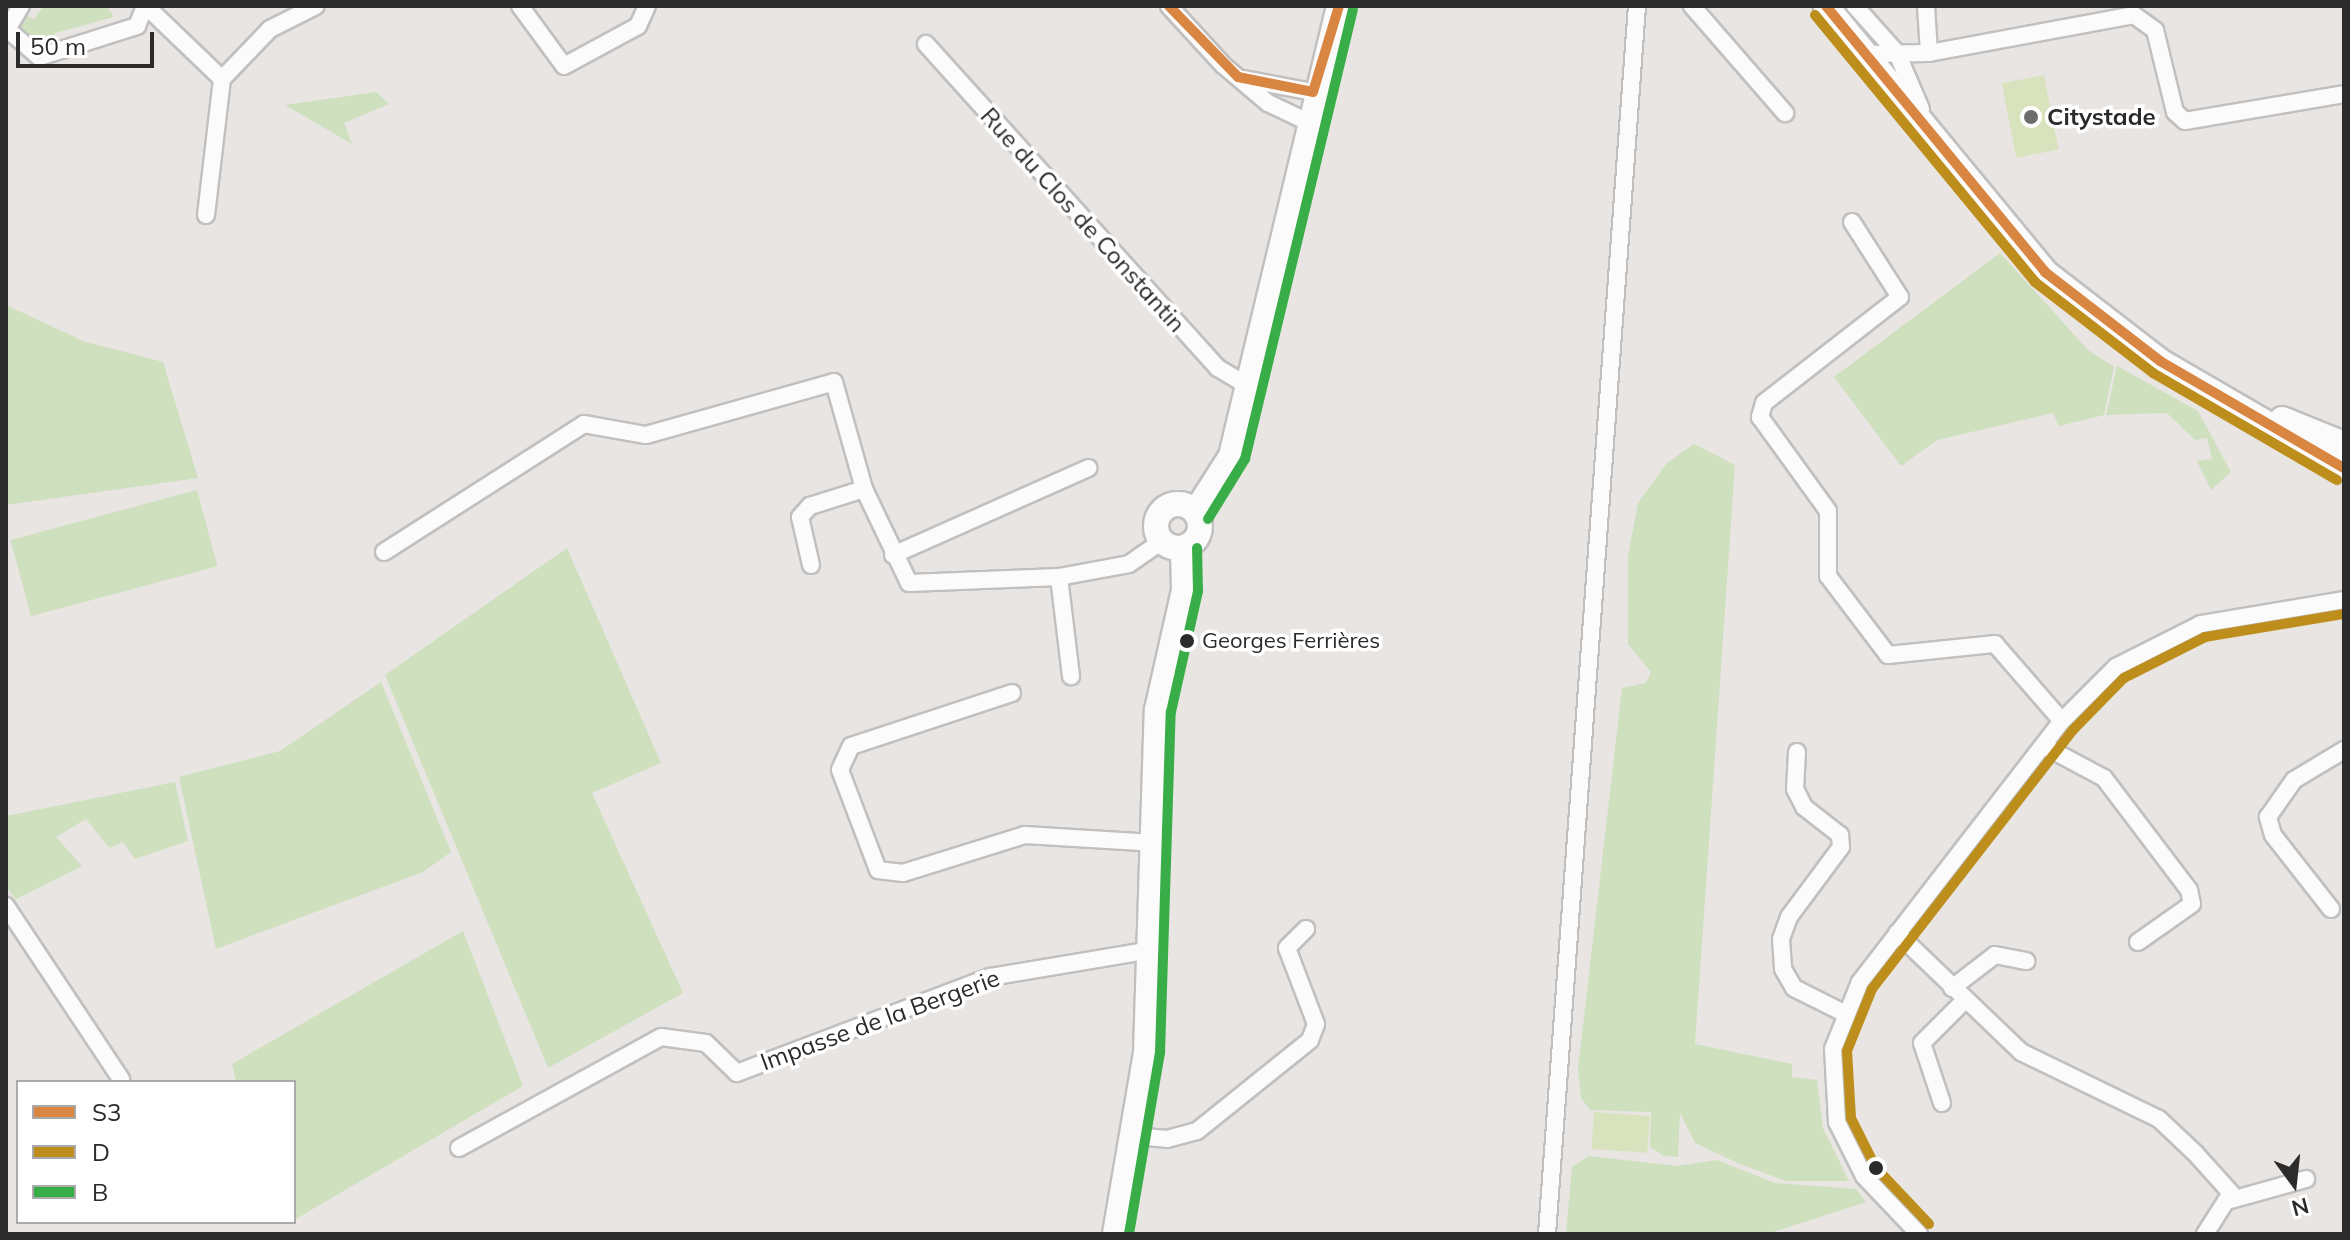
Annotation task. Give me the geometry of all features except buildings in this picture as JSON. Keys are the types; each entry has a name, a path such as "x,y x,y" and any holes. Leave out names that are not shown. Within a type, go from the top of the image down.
{"street":[{"path":"21,6 7,29 39,57 137,26 146,6 222,79"},
{"path":"206,215 222,79 270,29 316,6"},
{"path":"520,6 564,66 638,26 647,6"},
{"path":"1169,6 1238,77 1268,103 1306,121"},
{"path":"384,552 584,424 646,435 834,382 864,489 909,583 932,587 1059,577 1129,564 1200,533 1196,511 1225,474 1248,386 1313,92 1339,6"},
{"path":"1547,1234 1637,6"},
{"path":"1692,6 1785,113"},
{"path":"1826,6 1943,153 2045,272 2160,361 2344,468"},
{"path":"1855,6 1897,53 1943,153"},
{"path":"1926,6 1929,53"},
{"path":"1864,54 1929,53 2134,15 2155,30 2175,112 2185,121 2344,94"},
{"name":"Rue du Clos de Constantin","path":"926,44 1218,368 1248,386"},
{"path":"1238,77 1313,92"},
{"path":"1852,222 1900,297 1764,403 1760,417 1832,519 1828,576 1888,655 1995,644 2062,721"},
{"path":"2160,361 2344,444"},
{"path":"893,555 1088,468"},
{"path":"811,565 800,517 810,506 864,489"},
{"path":"1115,1234 1134,1136 1152,950 1157,710 1184,590 1161,511 1182,504 1196,511"},
{"path":"1059,577 1071,676"},
{"path":"1919,1234 1845,1145 1832,1071 1844,1013 1897,933 2062,721 2116,667 2163,638 2225,617 2344,600"},
{"path":"1012,693 851,746 840,770 878,870 903,873 1025,835 1154,843"},
{"path":"2044,746 2104,778 2189,890 2192,904 2138,942"},
{"path":"2331,909 2273,835 2268,817 2294,780 2344,750"},
{"path":"1797,752 1795,789 1804,807 1840,835 1841,847 1789,917 1781,939 1783,969 1794,988 1844,1013"},
{"path":"6,906 121,1079"},
{"path":"1134,1136 1167,1139 1197,1131 1310,1040 1316,1024 1287,948 1306,929"},
{"path":"1897,933 1965,1000 2053,1073 2159,1119 2231,1200"},
{"name":"Impasse de la Bergerie","path":"459,1148 661,1037 706,1043 737,1073 990,977 1152,950"},
{"path":"1952,988 1995,955 2026,961"},
{"path":"1942,1103 1922,1043 1965,1000"},
{"path":"2205,1234 2231,1200 2306,1179"}],"green space":[{"path":"44,6 107,6 114,17 55,33 56,43 41,49 15,22 25,15 34,19"},
{"name":"Citystade","path":"2044,75 2059,150 2016,158 2002,83"},
{"path":"376,92 389,104 344,123 352,144 285,105"},
{"path":"2000,253 2088,350 2114,367 2104,415 2059,426 2053,413 1937,440 1901,466 1834,377"},
{"path":"6,305 83,341 163,362 198,478 6,505"},
{"path":"2117,366 2198,411 2231,472 2211,490 2197,461 2212,459 2207,438 2195,440 2167,413 2106,415"},
{"path":"1694,444 1735,465 1695,1044 1792,1064 1792,1077 1817,1080 1823,1128 1849,1181 1786,1181 1740,1164 1695,1143 1680,1113 1678,1157 1664,1156 1650,1147 1651,1112 1590,1110 1581,1098 1578,1069 1622,688 1646,683 1651,672 1628,644 1628,556 1638,503 1667,463"},
{"path":"197,490 217,566 31,616 11,540"},
{"path":"567,548 661,763 592,793 683,993 548,1068 385,675"},
{"path":"381,682 451,852 423,872 216,949 179,777 280,751"},
{"path":"175,782 188,841 135,859 123,842 109,848 86,819 56,837 82,866 16,899 6,887 6,816"},
{"path":"463,931 523,1086 296,1219 296,1080 236,1080 232,1064"},
{"path":"1594,1112 1650,1116 1647,1153 1591,1149"},
{"path":"1589,1156 1677,1166 1717,1160 1775,1183 1856,1189 1866,1202 1767,1234 1566,1234 1572,1167"}],"transit line":[{"name":"S3","path":"1169,6 1238,77 1313,92"},
{"name":"S3","path":"1313,92 1339,6"},
{"name":"S3","path":"1826,6 2045,272 2160,361 2344,468"},
{"name":"B","path":"1208,519 1245,459 1353,9"},
{"name":"D","path":"1815,15 2035,282 2153,373 2337,480"},
{"name":"B","path":"1129,1234 1160,1053 1171,712 1198,591 1197,548"},
{"name":"D","path":"1929,1224 1876,1168 1851,1118 1847,1051 1872,989 2073,730 2124,678 2205,637 2344,614"}],"place":[{"name":"Citystade","path":"2031,117"},
{"name":"Georges Ferrières","path":"1187,641"}]}
